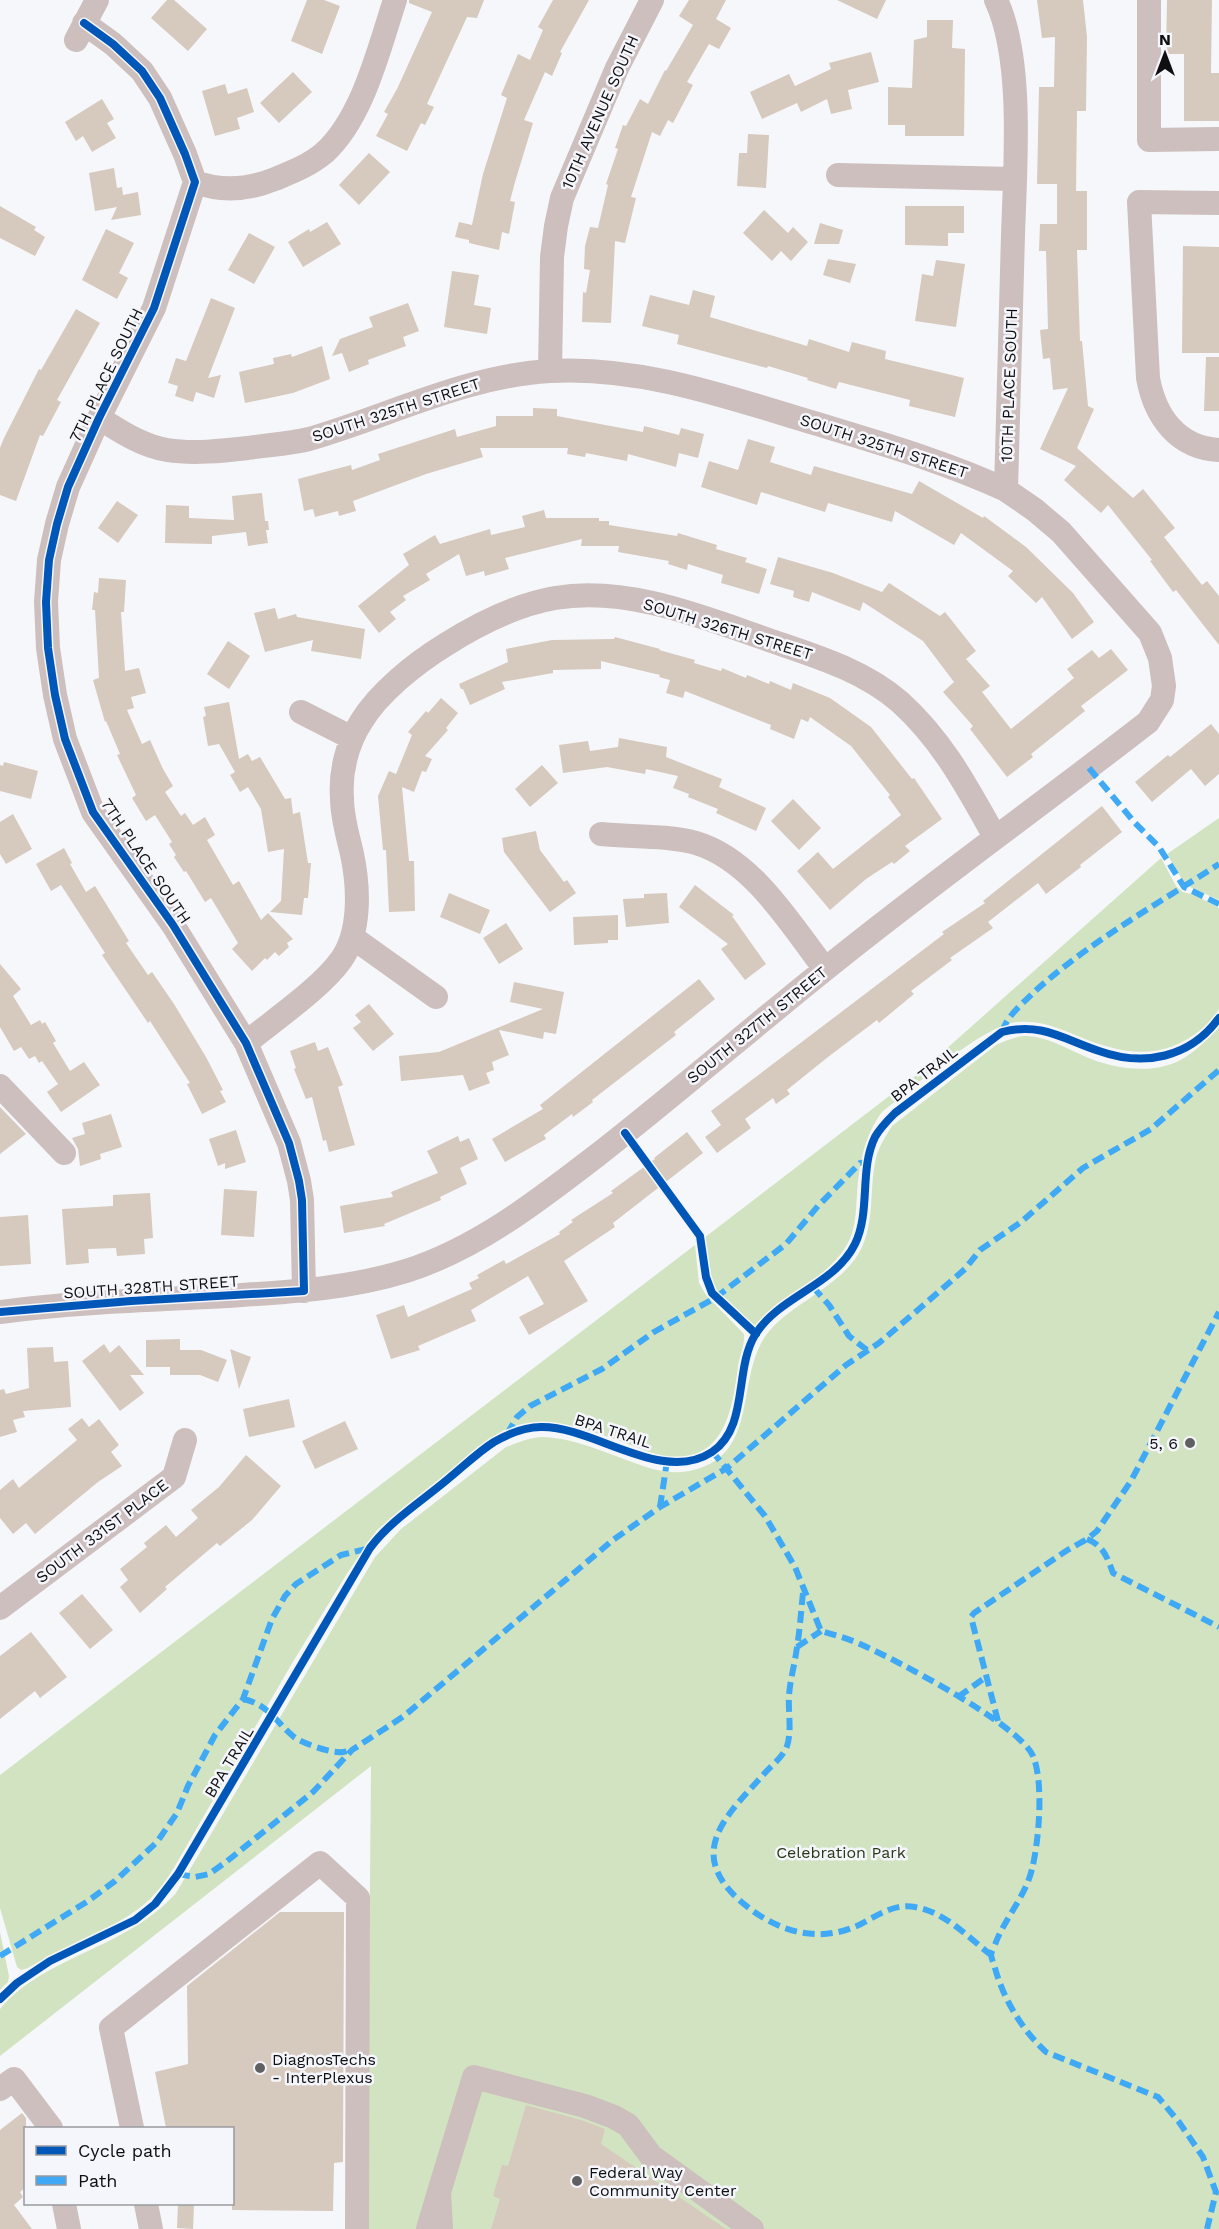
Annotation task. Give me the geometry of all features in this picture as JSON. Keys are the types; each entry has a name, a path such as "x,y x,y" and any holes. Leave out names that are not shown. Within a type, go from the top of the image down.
{"street":[{"path":"97,0 80,32 113,44 142,70 160,98 195,182 207,187 224,189 245,188 280,177 322,155 337,140 350,121 374,64 395,0"},
{"name":"10TH AVENUE SOUTH","path":"550,371 552,257 562,198 617,68 652,0"},
{"path":"1149,0 1149,140 1219,140"},
{"name":"10TH PLACE SOUTH","path":"1000,10 1009,41 1014,88 1014,180 1006,490"},
{"path":"838,175 1014,180"},
{"name":"7TH PLACE SOUTH","path":"195,182 154,308 99,418 68,487 49,560 46,602 48,648 55,696 65,740 93,812 173,925 246,1042 289,1143 299,1181 303,1224 303,1291"},
{"path":"1219,203 1139,202 1148,378 1153,399 1167,422 1188,444 1219,450"},
{"name":"SOUTH 325TH STREET","path":"99,418 138,441 167,450 226,451 306,440 442,393 500,378 550,371 588,371 674,382 922,456 972,474 1006,490"},
{"name":"SOUTH 327TH STREET","path":"303,1291 364,1281 406,1271 439,1258 483,1235 547,1194 825,969 994,837 1148,722 1162,700 1164,686 1160,658 1150,633 1061,532 1006,490"},
{"name":"SOUTH 326TH STREET","path":"246,1042 332,971 342,960 352,937 357,898 356,876 343,813 342,789 352,738 369,709 382,694 433,653 475,626 514,609 555,598 602,596 647,602 732,627 830,661 880,688 916,718 958,770 994,837"},
{"path":"301,712 352,738"},
{"path":"601,834 682,841 707,847 734,864 757,883 778,905 825,969"},
{"path":"352,937 436,997"},
{"path":"0,1086 64,1153"},
{"name":"SOUTH 328TH STREET","path":"0,1312 131,1301 303,1291"},
{"name":"SOUTH 331ST PLACE","path":"4,1595 174,1477 185,1440"},
{"path":"132,2127 111,2028 320,1863 358,1898 357,2229"},
{"path":"428,2229 474,2077 602,2111 628,2125 651,2157 752,2229"},
{"path":"0,2089 15,2079 50,2127"},
{"path":"438,2192 441,2229"},
{"path":"64,2205 69,2229"},
{"path":"146,2205 152,2229"}],"green space":[{"path":"1219,818 1219,900 1190,887 1183,881 1167,854"},
{"path":"1161,858 1176,886 1183,892 1195,895 1219,908 1219,1008 1209,1022 1190,1038 1178,1044 1165,1049 1140,1052 1099,1044 1059,1028 1039,1023 1017,1022 986,1034 929,1074 882,1112 876,1121 861,1162 853,1231 838,1258 754,1328 751,1328 732,1311 720,1299 711,1284 707,1271 704,1238 918,1074"},
{"name":"Celebration Park","path":"1219,1028 1219,2229 367,2229 371,1766 0,2056 0,2009 19,1991 63,1963 134,1927 156,1912 176,1893 375,1557 401,1529 506,1447 532,1438 552,1438 576,1442 646,1467 667,1472 689,1471 713,1462 728,1448 738,1430 752,1366 760,1346 772,1328 845,1271 855,1260 862,1247 869,1225 876,1158 892,1126 996,1045 1012,1039 1027,1036 1042,1038 1095,1061 1134,1069 1147,1069 1173,1064 1184,1058"},
{"path":"695,1245 699,1283 706,1295 744,1334 728,1417 712,1444 700,1452 683,1457 663,1457 602,1435 558,1424 536,1423 516,1426 497,1434 377,1530 348,1572 291,1665 172,1870 154,1895 138,1909 108,1928 28,1968 21,1970 17,1967 0,1908 0,1775"},
{"path":"0,1932 9,1976 8,1982 0,1990"}],"building":[{"path":"167,0 174,0 207,29 188,51 151,18"},
{"path":"307,0 324,0 340,6 322,54 291,41"},
{"path":"409,0 484,0 477,18 467,17 427,104 434,107 425,125 421,123 407,151 376,136 388,114 384,112 432,12 409,3"},
{"path":"553,0 589,0 560,52 562,53 552,76 545,72 524,120 533,123 510,201 515,202 509,234 502,232 499,250 469,243 469,240 455,237 459,222 472,225 483,174 507,98 501,95 518,54 530,60 543,30 538,27"},
{"path":"689,0 726,0 716,19 731,28 719,49 709,44 687,82 693,85 673,123 668,120 660,136 652,132 631,197 636,198 625,243 615,241 611,323 582,322 583,292 586,293 590,270 584,269 585,246 590,227 598,228 608,185 606,184 618,149 615,148 623,125 626,126 640,99 648,104 665,70 693,25 679,16"},
{"path":"837,0 886,0 877,19"},
{"path":"1037,0 1083,0 1087,37 1086,111 1077,111 1076,191 1087,191 1087,250 1077,250 1080,341 1082,341 1088,406 1094,409 1077,448 1133,498 1143,489 1175,528 1164,537 1202,585 1207,581 1219,596 1219,645 1176,590 1173,592 1150,561 1152,560 1108,505 1101,513 1064,480 1076,466 1040,449 1068,388 1053,390 1050,358 1043,359 1040,330 1048,329 1046,251 1039,251 1040,224 1057,224 1057,184 1037,184 1039,87 1054,87 1055,37 1042,38"},
{"path":"1167,0 1212,0 1211,73 1219,73 1219,121 1184,121 1184,54 1166,54"},
{"path":"927,20 953,20 952,48 965,49 964,136 905,136 905,125 888,125 888,87 912,88 914,40 927,37"},
{"path":"871,52 879,82 848,90 852,109 831,114 827,99 801,112 797,103 762,119 750,92 789,74 795,86 831,69 829,63"},
{"path":"293,72 312,92 279,123 260,103"},
{"path":"225,84 228,94 247,88 254,112 237,118 240,129 215,136 202,91"},
{"path":"102,99 114,119 107,123 116,138 92,152 83,136 76,141 65,122"},
{"path":"748,134 769,135 766,188 737,186 739,153 747,153"},
{"path":"369,153 390,172 359,205 339,185"},
{"path":"114,168 117,188 122,187 123,195 138,192 141,215 111,220 117,207 95,211 89,173"},
{"path":"0,206 36,227 34,230 45,237 35,256 0,238"},
{"path":"905,206 964,206 964,233 948,233 948,246 905,245"},
{"path":"764,210 788,233 793,227 808,242 791,261 781,251 772,261 743,233"},
{"path":"327,222 341,244 303,267 288,242 309,229 310,232"},
{"path":"820,223 843,230 839,244 814,244"},
{"path":"106,229 134,243 119,273 128,278 117,299 82,280"},
{"path":"249,233 275,247 254,284 228,270"},
{"path":"1183,246 1219,247 1219,353 1182,353"},
{"path":"828,259 856,264 850,283 823,275"},
{"path":"936,260 965,264 956,327 915,321 922,274 933,276"},
{"path":"452,271 479,275 474,305 491,308 487,334 444,327"},
{"path":"693,290 715,296 710,317 807,346 809,339 849,352 852,342 886,351 885,359 964,378 955,417 909,406 910,400 839,382 836,389 768,366 767,368 677,344 679,335 642,326 650,295 689,305"},
{"path":"211,298 235,308 208,378 221,375 214,398 196,392 193,402 175,396 178,386 168,383 176,358 186,361"},
{"path":"408,303 419,331 403,337 406,346 368,360 369,364 349,372 342,353 332,356 340,339 373,327 369,317"},
{"path":"76,309 100,323 57,400 61,402 43,436 40,435 16,501 0,495 0,448 39,369 41,370"},
{"path":"322,346 330,379 293,393 245,403 239,372 274,364 273,358 291,354 292,357"},
{"path":"1206,357 1219,357 1219,411 1204,411"},
{"path":"533,408 557,409 557,416 643,432 644,426 679,435 681,428 704,434 698,458 679,453 676,467 628,454 627,461 586,453 585,457 567,454 568,448 480,448 483,457 426,474 353,501 356,511 339,516 338,511 315,517 313,509 304,511 298,479 351,465 352,470 380,460 378,454 455,429 457,437 496,426 496,416 533,416"},
{"path":"748,439 775,447 770,462 811,475 814,466 912,494 919,481 983,518 984,516 1026,547 1073,593 1094,622 1072,639 1042,597 1036,603 1008,576 1013,571 961,533 954,545 895,511 892,522 828,503 825,512 761,492 757,505 701,487 709,461 738,470"},
{"path":"262,493 265,521 268,521 269,530 266,530 268,543 248,546 246,532 212,536 212,544 165,543 166,505 189,506 189,518 234,520 232,496"},
{"path":"117,501 138,515 118,543 98,528"},
{"path":"544,510 546,518 599,518 599,521 609,521 609,525 677,536 678,533 717,545 716,549 747,558 745,562 767,569 759,594 721,583 723,575 688,564 687,570 668,564 669,561 618,552 619,546 581,546 582,539 505,558 509,569 485,576 484,571 466,576 459,554 426,574 430,580 403,596 406,600 390,612 396,619 379,633 358,606 409,565 403,554 435,535 440,544 490,529 491,535 525,527 522,516"},
{"path":"778,557 833,573 882,592 889,583 940,616 945,612 976,651 966,659 990,686 982,692 1011,729 1074,678 1067,669 1092,650 1099,658 1111,649 1128,670 1081,706 1085,711 1031,754 1033,757 1007,777 970,729 973,726 943,692 954,682 923,641 863,602 860,611 812,592 809,602 793,597 794,591 770,584"},
{"path":"99,578 126,580 124,612 121,612 125,671 139,668 146,693 131,697 134,708 127,710 142,744 150,740 173,786 165,792 181,816 185,813 193,825 205,817 215,835 207,840 233,885 239,881 261,920 268,913 293,939 287,943 289,947 279,956 275,952 252,971 232,949 238,943 211,898 205,902 186,871 184,872 174,857 176,855 169,844 172,842 155,815 146,821 132,798 136,795 117,755 120,754 105,722 93,680 99,678 95,610 92,610 94,592 98,593"},
{"path":"275,608 278,619 296,614 297,617 365,629 361,659 311,651 313,640 265,652 254,613"},
{"path":"615,637 695,660 694,663 721,671 722,668 769,684 770,681 791,690 793,683 830,698 871,727 912,779 914,778 942,819 905,846 910,851 894,864 892,862 866,879 830,910 797,871 818,852 833,869 901,815 888,797 890,795 851,746 810,717 808,722 801,719 794,739 770,729 771,725 685,691 683,698 666,693 670,680 659,677 660,675 601,661 601,669 553,670 553,673 502,682 505,689 470,705 459,684 508,662 506,649 552,640 614,639"},
{"path":"228,641 250,656 229,689 207,674"},
{"path":"441,698 458,713 446,728 448,730 425,756 432,759 426,772 422,771 414,792 402,787 409,861 414,861 415,911 389,912 386,850 383,850 378,796 389,771 396,774 412,735 408,732"},
{"path":"229,702 239,759 248,754 252,761 260,757 285,799 291,798 293,814 300,812 308,863 311,863 308,898 304,898 302,915 270,912 281,901 284,849 268,852 261,809 248,787 240,792 230,775 235,772 219,744 208,746 203,717 206,716 204,707"},
{"path":"1211,724 1219,734 1219,774 1205,786 1191,769 1152,802 1135,782"},
{"path":"619,738 667,747 666,757 722,779 719,787 766,808 756,831 716,813 718,809 688,797 689,794 673,788 678,776 646,769 645,774 607,767 563,773 559,745 588,741 590,751 618,747"},
{"path":"4,762 38,771 31,799 0,791 0,765 3,766"},
{"path":"542,765 558,783 530,807 515,789"},
{"path":"793,799 821,828 799,850 771,821"},
{"path":"1102,806 1122,832 1046,894 1038,883 988,922 993,928 950,958 952,960 911,991 914,994 879,1023 877,1020 787,1090 790,1094 776,1104 773,1098 745,1119 751,1128 717,1153 705,1137 721,1125 711,1111 944,934 942,932 985,903 983,901"},
{"path":"13,814 32,849 6,864 0,854 0,822"},
{"path":"536,831 540,850 564,882 567,880 576,893 550,912 504,852 502,838"},
{"path":"64,848 86,892 95,886 129,941 126,943 148,975 152,972 174,1004 206,1057 223,1090 220,1091 226,1102 202,1114 187,1084 190,1083 150,1021 148,1023 102,955 105,953 61,885 51,891 36,864"},
{"path":"695,885 734,915 732,916 766,964 745,980 721,949 728,944 679,907"},
{"path":"449,893 490,910 480,934 440,917"},
{"path":"667,893 669,923 626,927 623,899 644,898 644,894"},
{"path":"618,915 618,940 608,940 608,943 574,945 573,917"},
{"path":"506,923 523,949 499,964 483,938"},
{"path":"0,964 21,989 13,996 31,1025 40,1020 42,1024 45,1022 56,1041 53,1043 70,1071 84,1062 100,1085 61,1112 47,1092 58,1084 42,1061 39,1063 35,1056 29,1059 21,1047 14,1051 0,1027"},
{"path":"699,979 715,999 674,1032 676,1035 592,1100 593,1102 544,1135 546,1139 505,1162 492,1139 543,1109 540,1105"},
{"path":"514,982 564,992 556,1034 544,1032 543,1039 499,1030 509,1055 492,1062 494,1070 486,1073 490,1083 469,1091 463,1075 401,1081 399,1056 439,1052 543,1009 510,1002"},
{"path":"369,1004 394,1034 373,1051 353,1028 361,1022 355,1015"},
{"path":"315,1042 318,1051 328,1047 343,1085 338,1087 355,1145 329,1152 326,1140 323,1141 312,1097 306,1099 294,1069 296,1068 290,1051"},
{"path":"0,1107 26,1134 0,1154"},
{"path":"111,1114 122,1147 100,1154 101,1159 80,1166 78,1149 72,1138 85,1134 82,1123"},
{"path":"236,1130 246,1162 225,1169 225,1163 218,1166 209,1139"},
{"path":"687,1132 703,1153 613,1223 615,1227 564,1261 588,1301 529,1335 519,1317 544,1304 528,1276 471,1310 476,1321 418,1346 420,1350 391,1359 376,1315 404,1305 408,1317 472,1289 469,1283 479,1278 477,1275 504,1260 506,1264 560,1234 559,1232 573,1222 571,1220 613,1193 611,1191"},
{"path":"458,1136 460,1142 469,1138 478,1159 460,1168 467,1184 440,1197 441,1200 384,1224 385,1226 344,1233 340,1206 393,1197 391,1192 438,1173 427,1151"},
{"path":"224,1189 257,1191 254,1237 221,1235"},
{"path":"150,1193 153,1238 144,1239 145,1254 117,1256 116,1248 88,1249 89,1263 66,1265 62,1209 113,1206 113,1195"},
{"path":"28,1215 31,1264 0,1266 0,1217"},
{"path":"180,1339 180,1350 201,1350 227,1360 218,1382 200,1375 170,1375 170,1367 146,1367 146,1340"},
{"path":"104,1344 110,1353 119,1345 144,1375 130,1375 144,1393 120,1411 82,1361"},
{"path":"53,1347 54,1362 68,1361 71,1407 23,1411 25,1417 13,1420 17,1432 0,1437 0,1390 4,1389 6,1394 29,1388 27,1348"},
{"path":"230,1349 251,1357 239,1389"},
{"path":"289,1399 295,1427 249,1437 243,1409"},
{"path":"82,1418 89,1427 99,1419 119,1445 111,1452 122,1466 98,1482 35,1534 26,1523 13,1534 0,1518 0,1490 13,1479 19,1488 77,1440 68,1429"},
{"path":"345,1421 358,1449 315,1469 302,1441"},
{"path":"246,1455 281,1486 252,1520 220,1546 217,1543 165,1587 167,1589 140,1613 120,1587 128,1580 120,1569 147,1547 144,1543 166,1525 176,1537 198,1518 191,1510 219,1487"},
{"path":"82,1594 113,1630 90,1649 59,1613"},
{"path":"31,1632 67,1677 40,1698 35,1691 0,1719 0,1656"},
{"name":"DiagnosTechs - InterPlexus","path":"280,1912 344,1912 343,2162 334,2163 333,2211 232,2210 232,2205 234,2205 234,2127 166,2127 155,2072 188,2064 187,1986"},
{"name":"Federal Way Community Center","path":"526,2105 605,2129 601,2144 726,2229 491,2229 500,2199 493,2196 502,2165 508,2166"},
{"path":"22,2113 26,2118 24,2189 20,2192 23,2197 14,2205 32,2229 0,2229 0,2130"},
{"path":"178,2205 194,2205 193,2229 177,2228"}],"marked path":[{"path":"1089,768 1135,823 1159,847 1184,887 1219,904"},
{"path":"1002,1032 1011,1016 1054,974 1123,925 1219,864"},
{"path":"178,1874 195,1877 209,1874 226,1862 313,1792 352,1750 404,1716 613,1540 660,1507 727,1468 846,1365 879,1343 919,1309 965,1269 980,1250 1021,1222 1083,1168 1151,1129 1219,1070"},
{"path":"507,1434 517,1417 530,1406 602,1369 654,1332 715,1298 786,1244 818,1206 860,1163 868,1162"},
{"path":"813,1287 829,1305 849,1336 867,1350"},
{"path":"998,1721 971,1617 1097,1531 1131,1481 1219,1312"},
{"path":"712,1451 765,1516 795,1567 821,1631 877,1652 955,1694 1005,1728 1023,1743 1033,1756 1039,1796 1035,1857 1025,1888 991,1954 999,1979 1008,2002 1021,2024 1046,2052 1158,2097 1179,2122 1203,2157 1216,2192 1207,2229"},
{"path":"660,1507 667,1461"},
{"path":"1087,1539 1101,1549 1113,1573 1219,1627"},
{"path":"0,1956 88,1901 115,1881 157,1842 177,1813 188,1786 215,1735 243,1699 272,1619 285,1596 296,1584 341,1555 370,1548"},
{"path":"803,1593 790,1690 787,1746 780,1757 738,1803 718,1833 714,1848 715,1864 722,1880 737,1898 765,1919 795,1931 811,1934 844,1931 894,1908 908,1906 936,1914 965,1933 991,1955"},
{"path":"797,1647 821,1631"},
{"path":"958,1697 986,1677"},
{"path":"243,1699 252,1701 265,1709 294,1737 303,1742 334,1752 352,1750"}],"cycle path":[{"path":"0,1312 131,1301 304,1291 302,1200 289,1143 246,1043 173,925 93,812 65,739 55,695 48,648 46,602 49,560 57,524 68,487 99,418 154,308 195,182 160,98 142,71 113,44 84,23"},
{"name":"BPA TRAIL","path":"0,1999 17,1983 50,1961 135,1920 155,1904 178,1874 370,1548 397,1520 482,1450 511,1434 541,1427 562,1429 628,1452 672,1462 692,1460 712,1452 724,1441 736,1413 745,1365 755,1335 778,1310 834,1270 855,1244 863,1218 870,1150 877,1134 895,1113 1002,1032 1016,1029 1040,1030 1116,1056 1149,1058 1165,1056 1180,1050 1207,1032 1219,1018"},
{"path":"625,1133 700,1236 706,1277 712,1293 756,1334"}],"place":[{"name":"5, 6","path":"1190,1443"},
{"name":"DiagnosTechs - InterPlexus","path":"260,2068"},
{"name":"Federal Way Community Center","path":"577,2181"}]}
